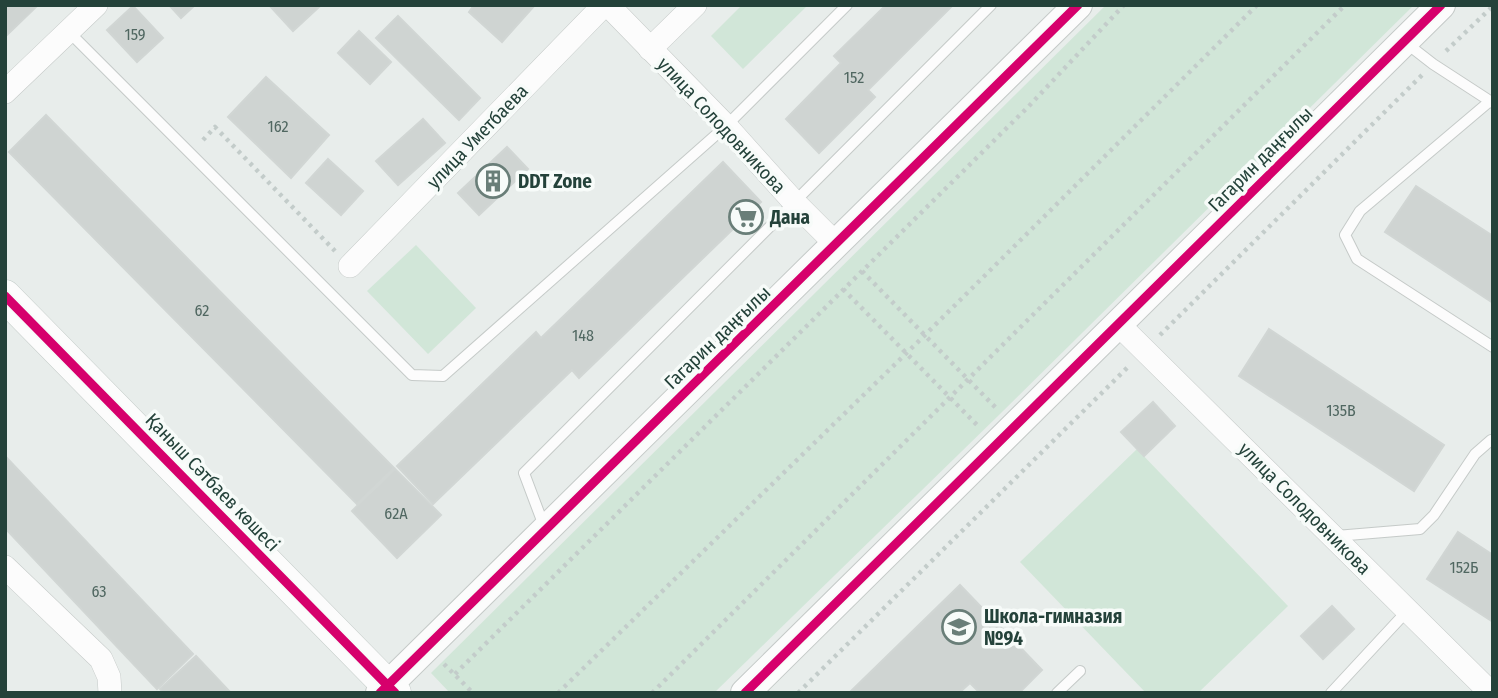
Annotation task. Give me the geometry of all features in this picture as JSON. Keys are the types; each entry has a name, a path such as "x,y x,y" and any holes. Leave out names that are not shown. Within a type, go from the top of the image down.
{"main road":[{"name":"Қаныш Сәтбаев көшесі","path":"5,296 388,690"}],"street":[{"path":"5,92 96,5"},
{"name":"улица Солодовникова","path":"606,5 726,126 836,244"},
{"name":"улица Уметбаева","path":"350,267 606,5"},
{"path":"650,49 695,5"},
{"name":"Гагарин даңғылы","path":"388,690 546,530 1078,5"},
{"name":"Гагарин даңғылы","path":"745,693 1441,5"},
{"name":"улица Солодовникова","path":"1118,324 1492,693"},
{"path":"5,567 101,659 109,677 110,693"}],"lane":[{"path":"68,31 412,375 443,376 726,126 847,5"},
{"path":"546,530 524,472 991,5"},
{"path":"1404,42 1491,102 1360,211 1345,235 1357,259 1493,347"},
{"path":"1333,536 1420,529 1434,515 1475,454 1493,441"},
{"path":"1331,693 1408,610"},
{"path":"1057,693 1080,671"}],"path":[{"path":"454,674 1029,106 1124,5"},
{"path":"558,693 906,354 1258,5"},
{"path":"652,693 1345,5"},
{"path":"215,127 350,267"},
{"path":"862,271 1001,413"},
{"path":"843,289 983,431"},
{"path":"444,663 473,693"}],"green space":[{"path":"742,5 808,5 743,69 711,36"},
{"path":"1106,5 1414,5 714,693 450,693 431,673"},
{"path":"416,245 476,308 428,354 367,291"},
{"path":"1137,449 1288,606 1198,693 1146,693 1020,562"}],"building":[{"path":"5,5 38,5 5,37"},
{"path":"169,5 195,5 181,18"},
{"path":"269,5 317,5 319,7 293,31"},
{"path":"474,5 535,5 502,42 469,12"},
{"path":"886,5 953,5 868,90 875,97 819,153 786,119 841,63 834,56"},
{"path":"133,6 163,38 137,62 107,30"},
{"path":"398,16 480,98 459,120 376,38"},
{"path":"359,31 391,62 370,84 338,53"},
{"path":"266,77 329,135 291,178 228,117"},
{"path":"46,115 394,468 357,504 9,152"},
{"path":"423,119 445,143 398,185 376,161"},
{"name":"DDT Zone","path":"507,147 528,169 479,215 458,193"},
{"path":"328,159 363,191 341,215 306,183"},
{"path":"723,162 761,202 579,378 572,370 433,504 397,466 536,332 541,338"},
{"path":"1416,186 1493,236 1493,303 1385,232"},
{"path":"1269,329 1444,445 1414,491 1239,376"},
{"path":"1153,402 1175,426 1144,456 1121,432"},
{"path":"5,456 193,654 157,689 5,528"},
{"path":"395,469 441,515 397,558 352,511"},
{"path":"1458,532 1493,555 1493,622 1427,579"},
{"name":"Школа-гимназия №94","path":"960,585 1042,670 1019,693 980,693 970,683 959,693 849,693"},
{"path":"1332,606 1354,629 1323,659 1301,636"},
{"path":"196,656 231,693 164,693 160,689"}],"cycle path":[{"path":"380,693 1078,5"},
{"path":"745,693 1441,5"},
{"path":"5,296 395,693"}],"place":[{"name":"DDT Zone","path":"493,181"},
{"name":"Дана","path":"746,217"},
{"name":"Школа-гимназия №94","path":"959,627"}]}
